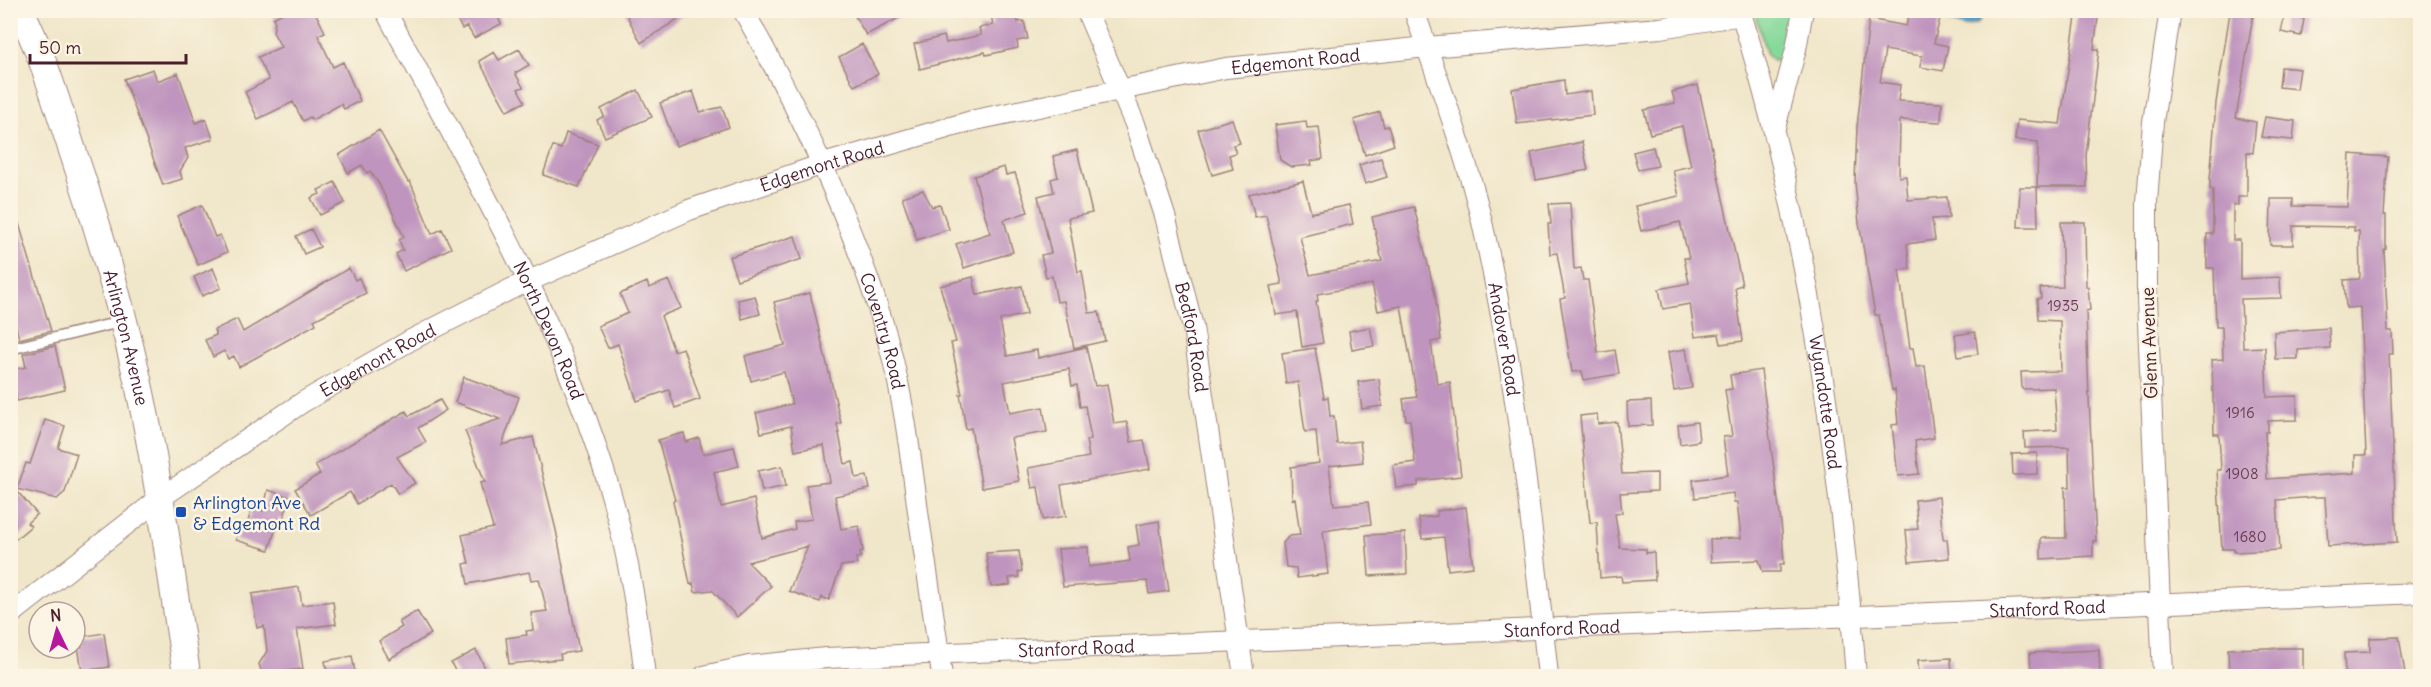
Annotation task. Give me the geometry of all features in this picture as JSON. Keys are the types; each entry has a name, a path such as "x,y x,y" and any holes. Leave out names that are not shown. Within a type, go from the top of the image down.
{"street":[{"name":"Arlington Avenue","path":"20,10 58,108 93,211 124,321 159,499 187,676"},
{"name":"North Devon Road","path":"385,10 485,196 564,362 611,494 625,551 645,676"},
{"name":"Coventry Road","path":"743,10 787,88 823,164 847,220 882,319 898,386 942,676"},
{"name":"Bedford Road","path":"1086,10 1121,88 1165,216 1193,327 1244,676"},
{"name":"Andover Road","path":"1414,10 1463,150 1496,290 1518,419 1548,676"},
{"name":"Wyandotte Road","path":"1774,131 1796,50 1803,10"},
{"name":"Glenn Avenue","path":"2163,676 2147,299 2147,202 2153,123 2170,10"},
{"name":"Edgemont Road","path":"10,615 159,499 303,402 411,340 527,281 689,210 823,164 975,120 1226,68 1427,47 1660,28 1741,13"},
{"name":"Wyandotte Road","path":"1741,13 1756,58 1801,253 1839,493 1856,676"},
{"name":"Stanford Road","path":"704,676 749,666 826,658 1240,643 1543,628 2421,593"}],"lane":[{"path":"10,350 124,321"}],"green space":[{"path":"1754,11 1793,11 1786,52 1781,59 1773,60 1767,55"}],"water":[{"path":"1947,10 1985,11 1978,23 1964,27 1949,22"}],"building":[{"path":"288,10 314,10 325,32 318,35 333,67 343,62 360,101 344,109 341,104 312,120 310,117 303,121 293,102 258,119 245,92 269,80 258,57 281,47 273,32 275,22 273,18"},
{"path":"452,10 495,10 501,24 474,38 467,26 462,29"},
{"path":"624,10 692,10 641,43"},
{"path":"866,10 914,10 866,35 855,16"},
{"path":"990,10 1016,10 1018,22 1024,21 1028,39 1017,41 1018,48 986,55 985,52 920,69 914,44 944,36 946,43 981,35 979,28 993,25"},
{"path":"1910,10 1942,10 1934,43 1948,46 1943,71 1920,67 1922,56 1885,50 1880,82 1900,85 1898,101 1942,103 1941,122 1900,120 1899,177 1906,176 1908,200 1947,197 1949,218 1932,219 1935,240 1907,244 1910,269 1899,270 1910,348 1913,348 1916,367 1925,366 1934,438 1915,441 1919,474 1898,476 1892,425 1898,424 1895,389 1892,390 1879,315 1875,315 1859,223 1855,182 1857,127 1869,19 1906,26"},
{"path":"2077,10 2099,10 2094,49 2099,49 2086,156 2087,187 2037,187 2038,142 2015,140 2017,120 2060,124"},
{"path":"2230,12 2253,16 2236,118 2256,122 2253,153 2247,152 2247,197 2238,197 2238,205 2233,205 2233,240 2240,240 2240,279 2280,277 2281,298 2241,299 2243,348 2265,347 2267,397 2297,396 2297,420 2268,421 2268,432 2265,432 2267,479 2355,473 2355,455 2366,455 2360,307 2346,308 2344,280 2359,279 2360,276 2359,231 2354,231 2354,227 2293,226 2293,245 2270,245 2271,199 2293,199 2293,206 2347,207 2350,154 2388,157 2384,215 2386,215 2386,249 2384,250 2388,331 2392,331 2393,354 2389,354 2397,542 2328,546 2325,497 2314,497 2277,500 2280,550 2234,552 2234,549 2222,549 2217,470 2221,470 2219,434 2214,434 2212,360 2223,359 2222,327 2216,327 2214,268 2207,268 2207,234 2213,234 2213,190 2210,189 2210,180 2216,103"},
{"path":"2285,15 2304,19 2301,36 2281,32"},
{"path":"862,44 878,74 854,86 839,57"},
{"path":"519,49 529,65 515,73 523,87 518,89 525,102 507,111 479,61 494,52 499,60"},
{"path":"2281,67 2300,69 2297,89 2279,87"},
{"path":"153,69 157,81 178,73 196,123 206,119 213,139 185,148 188,158 180,171 182,179 163,185 124,79"},
{"path":"1564,80 1565,95 1591,91 1593,115 1517,124 1512,89"},
{"path":"1698,85 1742,285 1735,287 1743,341 1721,344 1719,334 1695,337 1690,304 1663,309 1659,289 1689,283 1684,258 1689,258 1680,222 1641,231 1635,206 1679,196 1673,170 1691,166 1682,126 1650,134 1644,110 1675,103 1672,92"},
{"path":"638,90 652,117 605,137 597,120 604,116 601,109"},
{"path":"693,91 700,112 722,107 729,127 676,146 660,103"},
{"path":"1380,112 1384,127 1388,126 1394,145 1365,155 1354,120"},
{"path":"2265,117 2295,121 2293,140 2261,137"},
{"path":"1232,119 1240,143 1233,145 1236,153 1229,155 1233,169 1212,175 1198,130"},
{"path":"1306,121 1307,128 1319,127 1323,159 1311,161 1312,165 1291,167 1280,160 1275,125"},
{"path":"379,130 408,182 410,181 432,234 442,229 451,248 404,271 396,254 403,250 399,240 404,237 379,184 370,171 367,173 362,165 348,173 339,155"},
{"path":"566,133 598,144 579,187 543,175 553,146 561,149"},
{"path":"1582,142 1588,170 1536,180 1531,153"},
{"path":"1653,147 1658,166 1638,170 1633,152"},
{"path":"1077,150 1092,213 1068,218 1078,272 1082,271 1089,313 1099,312 1105,341 1074,348 1064,301 1057,302 1052,276 1046,277 1041,255 1051,253 1038,196 1054,192 1051,179 1058,177 1053,156"},
{"path":"1381,158 1387,177 1365,184 1359,165"},
{"path":"1004,167 1006,175 1015,173 1028,212 1004,220 1013,252 964,268 956,244 990,233 974,176"},
{"path":"1303,181 1311,213 1349,205 1353,224 1300,237 1310,275 1382,261 1372,217 1414,207 1435,294 1441,340 1431,342 1437,384 1450,382 1461,476 1418,481 1418,486 1396,488 1393,465 1415,462 1410,420 1406,420 1403,399 1417,397 1401,306 1378,311 1372,284 1317,294 1318,301 1316,301 1323,343 1302,347 1297,312 1276,315 1271,286 1282,284 1266,215 1255,217 1249,194"},
{"path":"335,182 345,203 320,215 311,198 320,194 318,190"},
{"path":"2020,187 2037,187 2038,227 2018,227"},
{"path":"923,190 932,207 940,205 949,229 917,240 902,197"},
{"path":"1570,203 1574,269 1581,268 1583,280 1588,280 1598,353 1615,350 1619,374 1584,380 1582,371 1572,372 1560,299 1565,298 1557,253 1550,254 1548,224 1551,224 1549,204"},
{"path":"202,205 215,237 220,235 227,252 198,265 177,216"},
{"path":"14,207 51,331 19,339 16,325 10,327 10,208"},
{"path":"2061,222 2085,222 2086,287 2088,287 2090,310 2086,311 2089,399 2096,541 2093,541 2093,556 2041,559 2041,538 2066,538 2065,487 2070,487 2069,447 2025,448 2024,432 2057,430 2054,388 2022,389 2021,372 2061,371 2060,321 2038,320 2037,299 2041,298 2040,288 2063,287"},
{"path":"311,229 320,247 304,254 296,236"},
{"path":"795,236 802,259 737,280 729,257"},
{"path":"213,268 221,288 202,296 194,277"},
{"path":"349,268 355,280 359,278 366,293 314,320 316,324 239,367 234,356 228,359 224,351 213,357 205,340 216,335 214,330 237,319 243,332"},
{"path":"973,277 977,295 1022,286 1027,314 1000,320 1007,356 1037,350 1038,358 1086,347 1095,386 1107,384 1114,424 1127,422 1131,442 1144,440 1150,469 1061,485 1066,516 1043,520 1038,487 1032,488 1028,468 1089,457 1086,440 1091,439 1085,406 1080,407 1077,385 1072,386 1069,369 1004,382 1010,413 1043,407 1047,432 1011,438 1019,481 982,488 971,428 966,429 960,394 962,394 951,343 956,342 940,286"},
{"path":"669,280 681,308 661,316 674,351 683,348 700,399 675,408 669,390 637,401 618,344 608,348 598,326 628,313 620,294 647,282 649,288"},
{"path":"810,293 841,423 837,424 845,464 853,462 856,478 867,476 870,489 835,496 841,529 859,526 863,551 860,552 861,557 856,558 857,564 841,566 829,600 822,597 820,602 789,591 808,546 748,562 771,586 737,617 712,590 695,592 693,583 690,584 673,501 675,500 658,440 684,433 686,442 699,438 703,454 734,447 739,466 714,472 721,507 754,499 762,538 795,529 794,522 812,519 806,485 830,482 824,445 795,451 791,426 761,433 756,413 792,404 784,372 751,381 745,356 785,345 774,302"},
{"path":"755,296 760,314 742,319 738,300"},
{"path":"1370,327 1374,346 1352,350 1349,331"},
{"path":"2329,328 2330,348 2298,350 2298,359 2275,359 2274,332"},
{"path":"1975,332 1978,354 1958,357 1955,335"},
{"path":"55,346 65,390 17,401 10,370 26,367 23,354"},
{"path":"1315,348 1324,398 1328,397 1330,416 1334,416 1337,444 1360,441 1363,462 1329,466 1334,505 1368,502 1371,524 1323,531 1328,574 1297,578 1296,568 1286,567 1283,543 1289,536 1300,535 1295,498 1292,499 1291,467 1319,463 1316,431 1305,432 1298,382 1286,384 1282,353"},
{"path":"1686,349 1692,388 1674,391 1668,352"},
{"path":"1761,370 1782,531 1784,564 1780,564 1780,572 1763,572 1759,560 1711,562 1710,539 1741,538 1737,502 1734,502 1733,493 1695,498 1693,480 1728,475 1723,437 1732,436 1725,390 1732,389 1730,375"},
{"path":"464,377 519,397 502,445 533,437 556,530 579,651 560,654 561,659 509,664 506,638 527,635 526,631 533,630 531,613 547,611 539,579 531,580 529,572 468,584 464,564 469,563 462,535 493,528 480,483 485,482 465,431 500,419 455,402"},
{"path":"1379,379 1382,406 1362,409 1358,382"},
{"path":"440,400 446,410 418,428 426,442 397,457 415,483 398,494 391,483 357,504 350,492 311,515 295,489 320,474 315,465 406,411 409,416"},
{"path":"1651,401 1652,425 1628,426 1627,402"},
{"path":"1597,414 1598,424 1617,422 1622,474 1657,473 1657,491 1620,493 1622,513 1615,514 1620,548 1646,549 1646,553 1654,552 1655,580 1622,582 1621,576 1600,578 1597,522 1590,523 1580,416"},
{"path":"45,420 65,426 58,448 77,454 65,492 57,499 17,489 26,463 30,464"},
{"path":"1697,422 1699,441 1680,444 1678,425"},
{"path":"2037,453 2037,474 2013,475 2012,454"},
{"path":"782,466 786,486 762,491 758,471"},
{"path":"10,483 37,514 27,523 31,526 10,544"},
{"path":"268,490 290,497 283,520 279,519 269,550 236,540 240,523 247,525 252,507 263,511"},
{"path":"1939,497 1943,539 1947,539 1949,558 1909,562 1906,530 1918,529 1915,500"},
{"path":"1466,507 1473,567 1448,570 1444,537 1422,539 1419,518 1437,516 1437,511"},
{"path":"1159,521 1169,591 1149,594 1147,581 1063,587 1058,549 1088,547 1089,567 1130,561 1128,547 1139,545 1136,525"},
{"path":"1405,533 1407,574 1369,576 1366,535"},
{"path":"1019,551 1022,571 1018,572 1019,577 1009,578 1010,585 991,587 986,553"},
{"path":"299,587 302,605 333,601 336,624 297,629 303,669 280,672 281,676 263,676 259,664 267,651 264,626 257,628 252,594"},
{"path":"417,611 431,634 389,659 379,641 402,627 399,622"},
{"path":"104,633 109,667 82,671 80,660 87,660 87,636"},
{"path":"2399,637 2405,673 2345,676 2344,653 2370,652 2370,638"},
{"path":"2303,648 2303,672 2229,676 2228,649"},
{"path":"476,650 489,676 458,676 451,663"},
{"path":"2099,650 2100,676 2031,676 2030,653"},
{"path":"352,656 355,672 350,673 350,676 328,676 325,661"},
{"path":"1951,658 1952,676 1919,676 1918,660"}],"place":[{"name":"Arlington Ave & Edgemont Rd","path":"181,512"}]}
